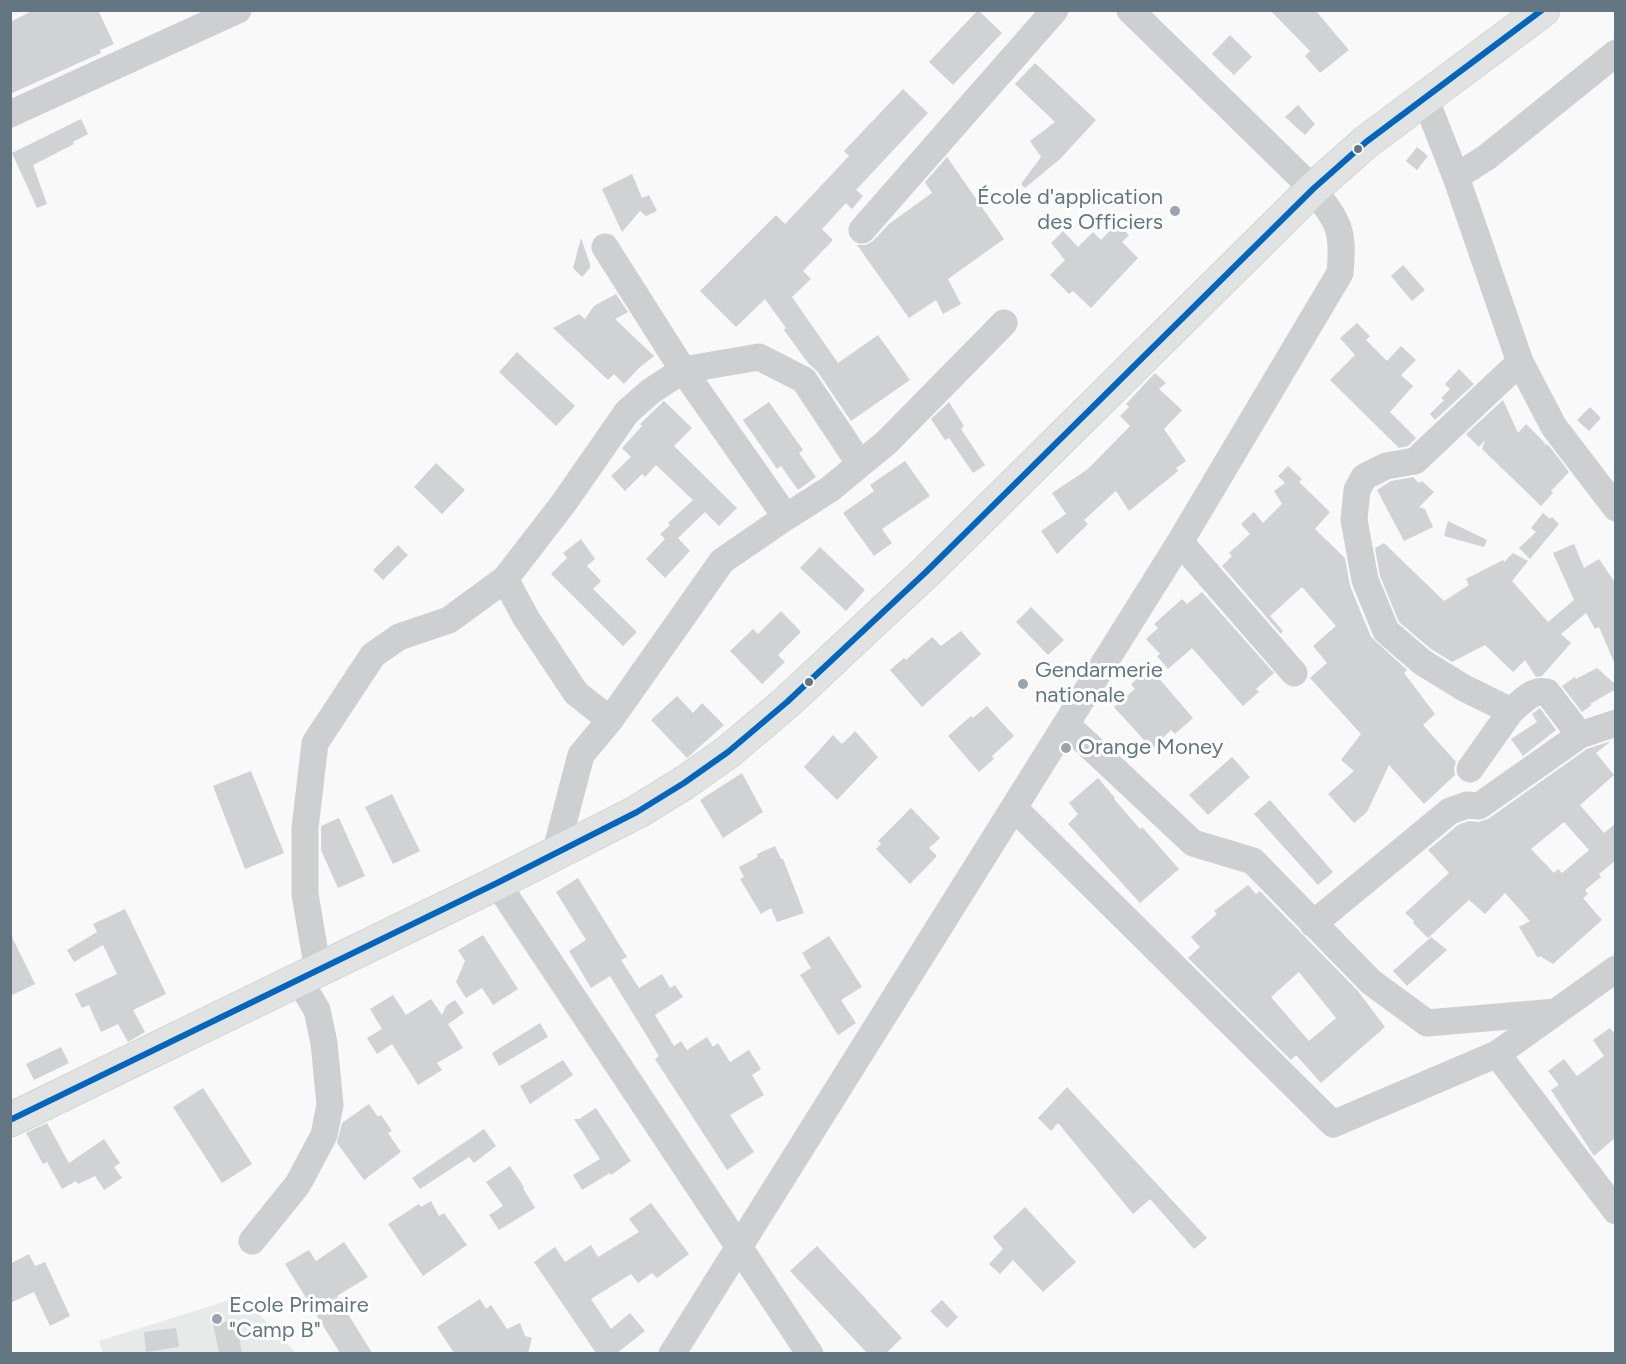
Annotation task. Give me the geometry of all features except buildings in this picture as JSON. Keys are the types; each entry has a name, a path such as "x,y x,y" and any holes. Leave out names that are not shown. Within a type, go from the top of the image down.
{"highway":[{"path":"10,1120 497,883 637,812 728,752 787,702 927,571 1312,189 1366,142 1543,10"}],"street":[{"path":"10,114 237,10"},
{"path":"862,230 1055,10"},
{"path":"672,1353 1180,542 1341,273 1343,246 1336,219 1312,189 1130,10"},
{"path":"1456,177 1487,157 1616,53"},
{"path":"1425,98 1456,177 1520,362 1554,427 1610,493"},
{"path":"605,247 683,370 786,517"},
{"path":"555,854 581,755 610,720 722,561 830,489 861,464 887,442 1004,323"},
{"path":"252,1241 298,1184 324,1135 330,1105 324,1043 309,975 305,828 315,743 373,655 399,637 449,620 505,579 627,412 651,391 683,370 759,357 804,380 861,464"},
{"path":"1511,711 1464,688 1422,662 1386,631 1365,580 1354,520 1357,490 1364,477 1386,466 1414,461 1520,362"},
{"path":"1180,542 1294,673"},
{"path":"505,579 526,618 576,693 610,720"},
{"path":"1470,769 1511,711 1532,694 1540,691 1547,692 1580,735"},
{"path":"1066,724 1193,843 1252,861 1371,982 1426,1023 1556,1012"},
{"path":"1313,924 1450,811 1467,805 1479,806 1580,735 1615,725"},
{"path":"1014,808 1332,1124 1497,1054 1614,974"},
{"path":"497,883 810,1353"},
{"path":"1497,1054 1616,1211"}],"shaded area":[{"name":"Ecole Primaire \"Camp B\"","path":"242,1296 296,1353 103,1353 99,1341"}],"transit line":[{"path":"10,1120 497,883 637,812 728,752 787,702 927,571 1313,189 1366,142 1542,10"}],"place":[{"name":"École d'application des Officiers","path":"1175,211"},
{"name":"Gendarmerie nationale","path":"1023,684"},
{"name":"Orange Money","path":"1066,748"},
{"name":"Ecole Primaire \"Camp B\"","path":"217,1319"}]}
